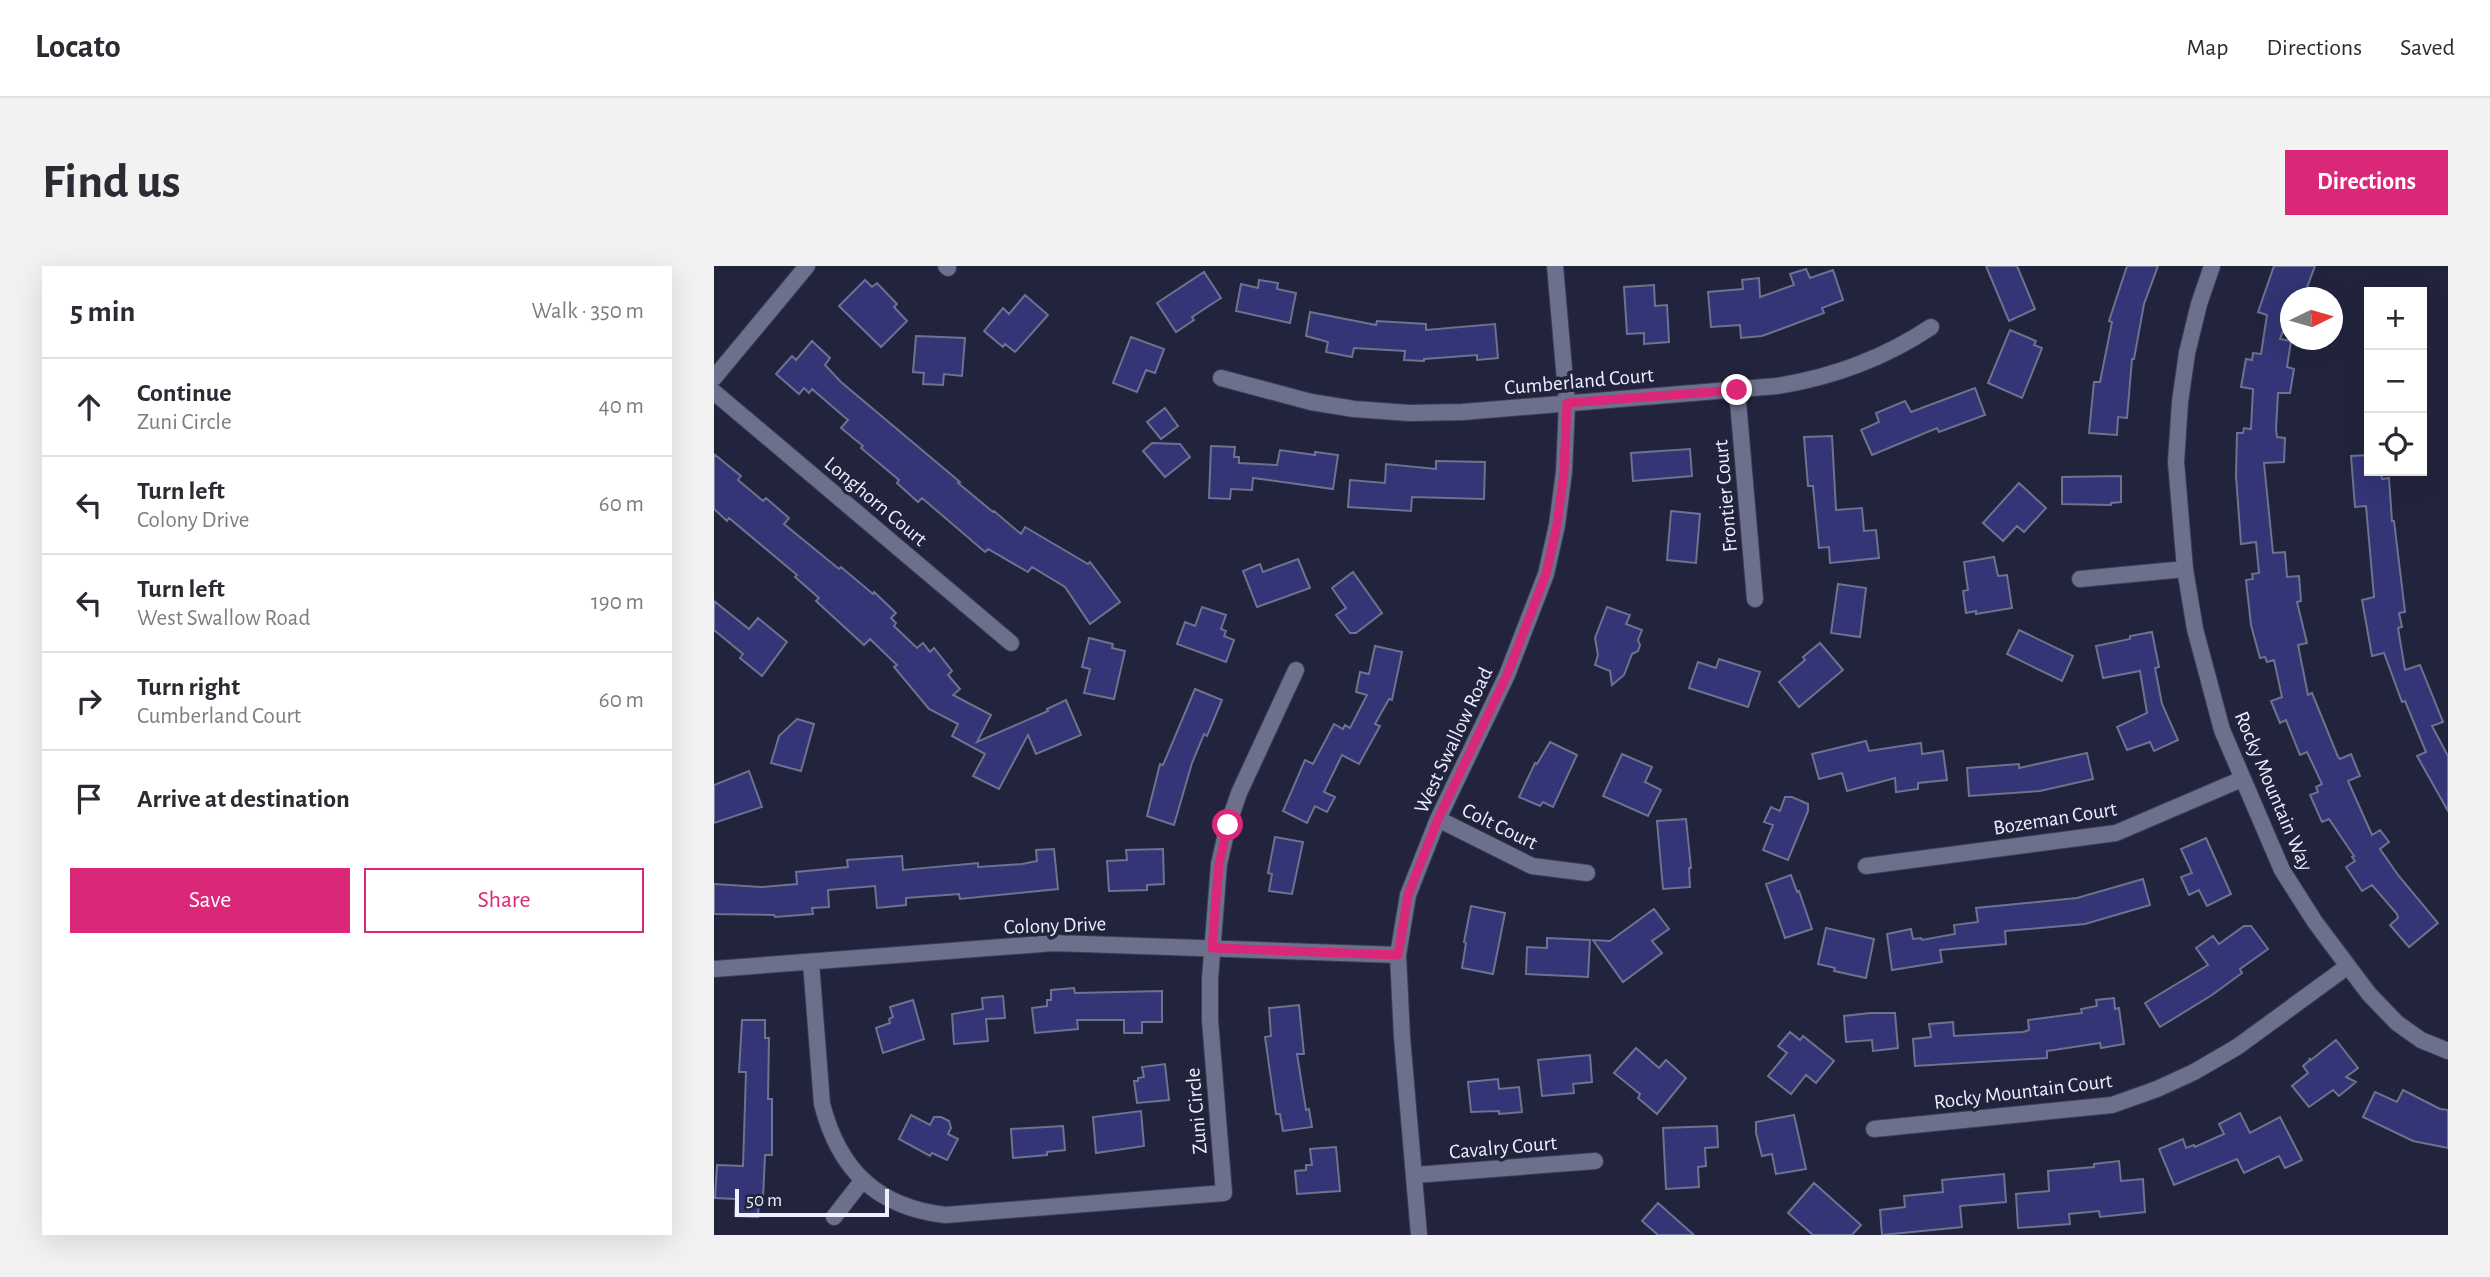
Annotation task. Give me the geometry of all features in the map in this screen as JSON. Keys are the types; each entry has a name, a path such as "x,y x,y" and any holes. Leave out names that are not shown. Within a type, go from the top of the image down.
{"street":[{"path":"714,378 807,266"},
{"name":"West Swallow Road","path":"1419,1235 1402,1037 1398,955 1408,895 1438,819 1507,675 1546,574 1557,525 1564,472 1567,403 1555,266"},
{"name":"Rocky Mountain Way","path":"2212,266 2187,352 2176,462 2185,569 2195,629 2222,730 2282,870 2315,922 2369,994 2397,1023 2421,1040 2448,1051"},
{"name":"Cumberland Court","path":"1221,378 1311,402 1354,409 1409,413 1463,412 1737,390 1811,380 1882,356 1931,327"},
{"name":"Frontier Court","path":"1737,390 1755,599"},
{"name":"Longhorn Court","path":"714,392 1011,643"},
{"path":"2080,579 2185,569"},
{"name":"Zuni Circle","path":"811,963 822,1104 835,1143 862,1181 901,1205 927,1213 946,1215 1224,1193 1210,1020 1212,948 1219,864 1239,793 1296,670"},
{"name":"Bozeman Court","path":"1866,866 2116,833 2242,779"},
{"name":"Colt Court","path":"1438,819 1532,866 1587,873"},
{"name":"Colony Drive","path":"714,969 1054,943 1398,955"},
{"name":"Rocky Mountain Court","path":"1874,1129 2112,1105 2157,1089 2216,1059 2348,966"},
{"name":"Cavalry Court","path":"1415,1175 1595,1161"},
{"path":"834,1217 862,1181"}],"building":[{"path":"1986,266 2017,266 2035,309 2009,321"},
{"path":"2127,266 2158,266 2144,304 2132,359 2127,418 2118,417 2117,435 2089,433 2094,382 2100,382 2112,322 2109,321"},
{"path":"2274,266 2315,266 2307,287 2280,287 2280,350 2290,350 2287,367 2294,369 2290,393 2278,393 2276,430 2277,437 2285,438 2284,462 2264,463 2273,553 2285,552 2287,577 2299,576 2301,601 2297,602 2307,643 2298,645 2308,695 2312,693 2338,757 2340,759 2351,754 2360,776 2348,781 2372,835 2380,830 2389,842 2380,849 2438,923 2409,947 2390,925 2398,918 2397,914 2372,885 2362,891 2346,867 2355,861 2352,857 2354,856 2329,819 2322,822 2310,795 2318,792 2316,787 2322,784 2307,752 2300,755 2286,720 2280,723 2271,701 2282,697 2274,660 2267,662 2265,657 2260,658 2251,625 2246,580 2253,579 2252,574 2259,573 2256,542 2241,544 2236,476 2237,433 2243,433 2244,428 2251,429 2253,389 2241,387 2246,359 2252,360 2253,353 2261,354 2267,315 2258,312"},
{"path":"1806,269 1810,278 1833,270 1843,300 1822,308 1824,313 1762,336 1741,338 1740,325 1711,327 1708,292 1743,289 1742,280 1759,278 1760,297 1794,285 1790,274"},
{"path":"1204,272 1221,298 1192,317 1194,320 1176,332 1157,303"},
{"path":"865,280 872,287 877,283 897,304 894,307 907,321 881,347 839,306"},
{"path":"1259,280 1278,283 1277,289 1296,293 1290,323 1236,311 1241,284 1258,288"},
{"path":"1654,285 1655,306 1667,305 1669,342 1644,344 1644,333 1627,334 1624,287"},
{"path":"1025,295 1048,315 1015,352 1005,344 1003,347 984,331 1003,308 1009,314"},
{"path":"1310,312 1376,325 1377,321 1426,324 1426,330 1495,324 1498,358 1477,360 1477,355 1424,361 1404,360 1405,351 1354,348 1352,357 1326,352 1328,342 1306,336"},
{"path":"2010,330 2036,341 2034,345 2042,348 2022,398 1988,383"},
{"path":"916,336 965,338 962,376 944,374 943,385 923,384 924,373 913,372"},
{"path":"1131,337 1164,349 1155,373 1146,370 1137,392 1113,383"},
{"path":"812,341 830,358 825,365 841,382 960,482 958,483 1021,534 1025,527 1088,564 1090,562 1120,602 1090,624 1065,587 1032,567 1028,572 988,549 985,552 922,498 918,502 897,483 899,480 841,428 848,420 812,389 809,393 804,388 799,394 776,374 792,356 796,360"},
{"path":"1975,388 1985,415 1939,432 1937,428 1872,455 1861,430 1879,422 1876,413 1905,401 1911,412"},
{"path":"1165,408 1178,426 1161,439 1147,422"},
{"path":"1832,436 1836,510 1862,508 1864,531 1876,530 1879,558 1830,563 1829,547 1819,548 1813,486 1808,486 1804,437"},
{"path":"1152,443 1180,444 1190,457 1165,477 1143,451"},
{"path":"1211,446 1235,447 1234,457 1239,457 1239,463 1277,465 1280,450 1338,455 1333,489 1253,478 1252,490 1231,489 1230,499 1209,498"},
{"path":"1690,449 1692,476 1633,481 1631,453"},
{"path":"714,454 741,476 738,480 763,501 766,498 789,518 784,524 839,569 841,567 873,594 874,592 896,613 891,618 896,623 894,626 917,648 923,643 930,652 934,648 952,671 948,675 960,689 953,695 991,715 977,742 1048,711 1047,709 1066,700 1081,735 1036,754 1028,735 999,789 973,776 985,754 952,736 958,724 929,709 894,667 897,665 870,639 864,645 816,601 819,598 795,577 797,575 729,518 727,521 714,509"},
{"path":"2364,455 2364,476 2389,478 2392,521 2405,612 2399,613 2402,627 2398,628 2405,670 2420,665 2443,722 2432,726 2448,756 2448,811 2417,756 2426,752 2405,701 2402,702 2384,653 2372,656 2362,600 2374,597 2366,506 2355,507 2351,456"},
{"path":"1436,461 1485,462 1484,499 1412,497 1411,511 1348,507 1350,480 1385,483 1386,464 1436,469"},
{"path":"2121,476 2121,502 2111,505 2062,504 2062,477"},
{"path":"2019,483 2046,508 2024,532 2017,526 2003,541 1983,523"},
{"path":"1671,511 1700,514 1696,563 1667,560"},
{"path":"1994,557 1998,576 2007,575 2012,608 1966,613 1963,591 1968,590 1964,562"},
{"path":"1298,559 1310,588 1257,607 1243,571 1260,564 1263,572"},
{"path":"1353,572 1382,613 1356,633 1350,633 1336,615 1346,608 1332,588"},
{"path":"1838,584 1866,588 1860,637 1831,633"},
{"path":"714,601 749,629 758,618 787,642 762,676 740,658 743,654 714,630"},
{"path":"1202,607 1226,615 1221,629 1226,631 1224,636 1234,640 1226,662 1177,644 1185,622 1195,626"},
{"path":"1607,607 1630,615 1626,624 1642,630 1638,651 1632,654 1624,675 1612,685 1610,671 1595,665 1598,655 1595,638"},
{"path":"2019,630 2073,656 2062,681 2007,654"},
{"path":"2152,632 2159,667 2155,668 2162,704 2178,740 2154,751 2150,742 2127,750 2117,727 2147,713 2140,671 2103,678 2096,646"},
{"path":"1089,638 1113,644 1112,648 1125,651 1114,699 1084,693 1090,669 1082,667"},
{"path":"1820,643 1843,670 1799,707 1779,682"},
{"path":"1375,646 1402,652 1392,700 1389,699 1375,724 1380,726 1359,764 1342,755 1324,792 1335,797 1327,812 1315,806 1307,823 1283,811 1305,760 1313,764 1334,724 1343,729 1345,725 1350,728 1367,695 1356,692 1360,672 1369,674"},
{"path":"1719,659 1760,672 1748,707 1689,688 1698,662 1716,668"},
{"path":"1195,689 1222,700 1192,763 1174,825 1147,816 1160,764 1163,765"},
{"path":"797,719 814,724 801,771 771,763 779,736"},
{"path":"1866,741 1869,751 1921,743 1922,754 1943,751 1947,780 1918,783 1918,789 1896,792 1895,778 1847,791 1842,773 1819,779 1812,754"},
{"path":"1550,742 1577,755 1553,807 1543,802 1540,806 1519,797 1535,763 1537,764"},
{"path":"2087,753 2093,779 2040,791 1969,796 1967,768 2019,764 2019,768"},
{"path":"1622,754 1652,767 1645,782 1661,790 1648,816 1603,796"},
{"path":"749,771 762,807 714,823 714,785"},
{"path":"1785,797 1808,804 1808,811 1788,860 1763,850 1773,825 1764,822 1771,807 1780,811"},
{"path":"1686,819 1691,868 1690,887 1663,889 1657,821"},
{"path":"1275,837 1303,842 1292,894 1269,891 1272,874 1268,873"},
{"path":"2206,838 2231,894 2207,906 2199,890 2189,895 2181,877 2192,873 2181,849"},
{"path":"1054,849 1058,889 960,899 959,894 906,898 906,905 877,908 875,886 828,890 829,907 812,908 813,914 775,917 714,914 714,884 761,887 797,884 796,872 848,867 847,860 902,856 903,870 978,863 978,867 1022,864 1037,861 1036,850"},
{"path":"1163,849 1164,884 1147,885 1147,890 1109,891 1107,861 1127,860 1126,850"},
{"path":"1791,875 1812,929 1785,938 1766,884"},
{"path":"2143,879 2150,905 2085,924 2005,931 2006,944 1940,950 1942,962 1892,970 1887,934 1911,929 1913,939 1922,940 1955,934 1954,925 1978,922 1976,908 2077,898"},
{"path":"1471,906 1505,913 1493,974 1462,968"},
{"path":"1654,909 1669,929 1652,941 1662,953 1623,982 1593,940 1610,941"},
{"path":"2244,926 2251,926 2268,949 2240,969 2242,973 2212,995 2160,1027 2145,1003 2208,965 2196,948 2213,936 2219,944"},
{"path":"1826,928 1874,939 1866,978 1834,971 1835,968 1818,964"},
{"path":"1547,938 1590,940 1588,977 1526,974 1527,947 1547,948"},
{"path":"1074,988 1075,993 1162,991 1162,1022 1142,1022 1142,1033 1124,1033 1124,1020 1077,1020 1078,1029 1035,1033 1032,1008 1047,1006 1047,1000 1051,1000 1051,990"},
{"path":"1003,996 1005,1018 986,1019 988,1041 954,1044 952,1014 983,1009 982,998"},
{"path":"2114,998 2115,1009 2119,1008 2124,1044 2101,1048 2100,1043 2047,1051 2047,1058 1915,1066 1913,1039 1931,1037 1929,1024 1953,1022 1954,1036 2023,1032 2029,1030 2028,1020 2082,1013 2081,1009 2097,1006 2096,1000"},
{"path":"913,1000 924,1039 883,1053 876,1028 890,1023 889,1019 893,1017 890,1007"},
{"path":"1299,1005 1304,1054 1297,1054 1306,1110 1309,1109 1312,1127 1283,1131 1280,1114 1276,1114 1265,1037 1271,1036 1269,1008"},
{"path":"1895,1013 1898,1048 1873,1051 1872,1040 1846,1042 1844,1016"},
{"path":"742,1020 765,1020 765,1038 769,1038 768,1099 772,1099 772,1155 765,1155 763,1198 759,1198 758,1217 735,1216 736,1199 715,1198 717,1165 743,1166 746,1072 739,1072"},
{"path":"1790,1032 1800,1040 1803,1036 1834,1061 1816,1083 1806,1075 1791,1094 1768,1076 1787,1053 1778,1046"},
{"path":"2336,1040 2358,1068 2346,1077 2356,1082 2339,1096 2333,1090 2309,1107 2292,1086 2308,1073 2303,1066 2309,1058 2311,1060"},
{"path":"1636,1048 1659,1068 1666,1060 1686,1078 1657,1114 1638,1098 1640,1094 1614,1073"},
{"path":"1590,1055 1592,1082 1573,1084 1574,1093 1542,1096 1538,1060"},
{"path":"1165,1064 1169,1100 1137,1103 1134,1081 1144,1077 1142,1067"},
{"path":"1498,1079 1499,1089 1519,1087 1522,1112 1471,1112 1468,1082"},
{"path":"2403,1090 2440,1109 2448,1110 2448,1148 2413,1141 2363,1117 2375,1092 2397,1102"},
{"path":"1141,1111 1144,1146 1096,1153 1093,1117"},
{"path":"2240,1113 2250,1133 2280,1117 2302,1160 2285,1168 2279,1156 2244,1173 2237,1159 2174,1185 2159,1149 2183,1139 2186,1148 2195,1147 2224,1134 2219,1124"},
{"path":"911,1115 930,1125 934,1117 949,1121 951,1128 948,1134 958,1139 947,1160 932,1153 930,1156 899,1139"},
{"path":"1794,1115 1806,1169 1776,1174 1772,1154 1762,1156 1756,1122"},
{"path":"1063,1126 1065,1150 1047,1152 1047,1155 1013,1158 1011,1129"},
{"path":"1717,1126 1718,1147 1705,1148 1706,1166 1698,1167 1699,1187 1666,1189 1663,1128"},
{"path":"1336,1147 1340,1191 1297,1194 1295,1171 1306,1170 1306,1165 1312,1165 1310,1149"},
{"path":"2119,1161 2121,1181 2143,1179 2145,1212 2100,1217 2099,1211 2069,1214 2070,1224 2018,1228 2016,1194 2049,1191 2048,1171 2094,1167 2094,1164"},
{"path":"2004,1174 2006,1202 1960,1206 1962,1227 1882,1235 1880,1210 1905,1207 1904,1196 1943,1192 1942,1180"},
{"path":"1814,1183 1861,1225 1852,1235 1813,1235 1788,1213"},
{"path":"1658,1203 1694,1235 1658,1235 1642,1221"}],"route":[{"path":"1228,825 1219,864 1212,948 1398,955 1408,895 1438,819 1507,675 1546,574 1557,525 1564,472 1567,403 1737,390"}]}
